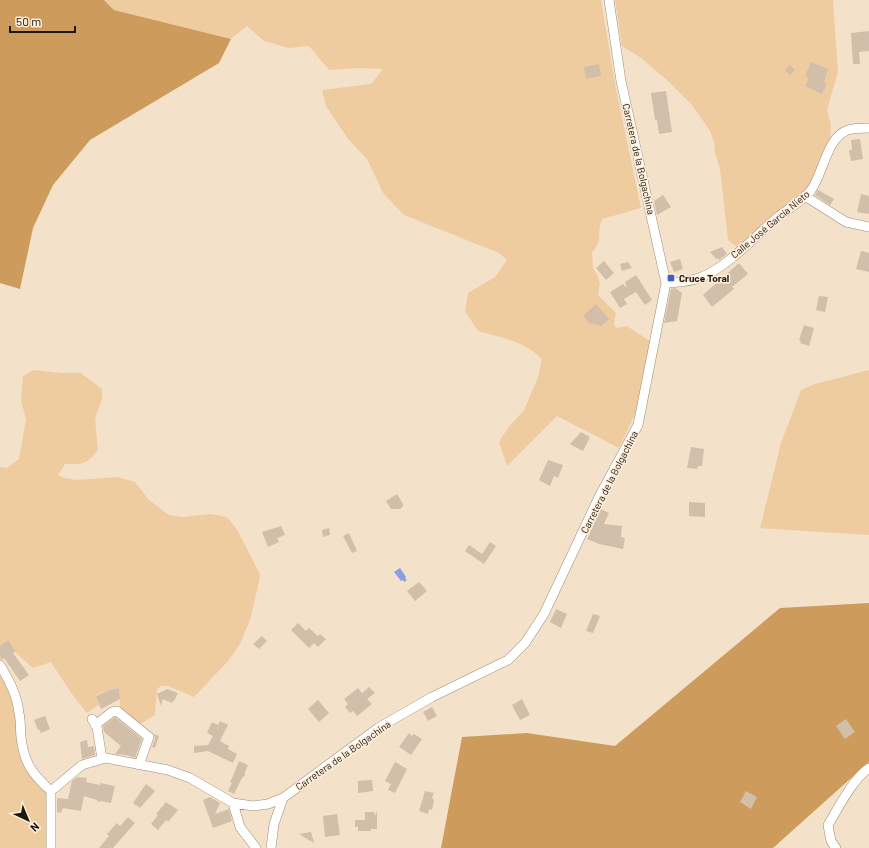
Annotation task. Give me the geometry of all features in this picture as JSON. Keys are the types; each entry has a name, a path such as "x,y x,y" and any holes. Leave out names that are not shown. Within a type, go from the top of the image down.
{"street":[{"name":"Carretera de la Bolgachina","path":"233,803 253,806 268,804 283,798 378,728 432,697 508,660 525,643 544,614 599,497 638,425 666,283 621,81 609,0"},
{"name":"Calle José García Nieto","path":"666,283 698,278 715,270 777,218 806,196 815,183 832,142 847,130 869,128"},
{"path":"806,196 846,222 869,227"},
{"path":"0,665 13,688 20,712 21,736 24,754 34,775 52,792"},
{"path":"102,759 94,722 112,712 117,711 149,737 139,764"},
{"path":"51,848 52,792 82,764 106,758 168,770 190,778 233,803 240,827 256,848"},
{"path":"836,848 831,841 828,825 843,799 862,773 869,768"},
{"path":"271,848 274,824 283,798"}],"shaded area":[{"path":"0,0 104,0 114,10 231,39 219,63 90,140 53,185 33,228 20,289 0,283"},
{"path":"104,0 601,0 616,89 641,208 602,219 598,244 592,253 593,268 600,283 598,295 616,313 614,323 616,328 627,326 650,341 638,408 619,448 557,416 507,466 499,442 508,428 524,410 537,380 542,360 521,344 478,331 465,311 468,293 495,277 507,260 499,253 404,215 383,193 367,159 348,139 326,106 322,90 371,84 383,69 359,68 329,70 309,46 289,48 264,41 247,26 231,39 114,10"},
{"path":"615,0 833,0 838,72 827,110 831,125 830,139 809,188 738,248 728,240 720,169 710,131 692,105 668,81 641,58 622,46"},
{"path":"33,370 81,373 102,389 102,399 95,419 98,450 84,463 65,464 58,475 76,480 118,477 135,482 149,500 169,515 182,517 211,514 227,517 236,528 260,574 250,620 240,644 229,660 194,697 168,686 161,686 157,689 155,715 140,724 132,719 120,707 119,688 96,695 99,705 87,713 74,697 51,662 33,668 15,652 0,661 0,467 7,468 19,459 26,419 21,400 23,376"},
{"path":"869,370 869,535 760,528 781,443 801,390 815,384"},
{"path":"869,603 869,762 773,848 441,848 462,737 527,733 615,746 780,608"},
{"path":"0,665 13,688 24,754 51,791 51,848 0,848"}],"water":[{"path":"400,568 407,580 404,582 403,580 401,581 394,572"}],"building":[{"path":"869,31 869,51 859,52 860,64 853,64 851,33"},
{"path":"811,62 828,69 824,82 827,83 822,94 805,86 809,78 805,76"},
{"path":"599,64 601,76 586,79 584,67"},
{"path":"790,65 795,70 790,75 785,70"},
{"path":"666,91 672,132 659,134 657,120 655,120 651,93"},
{"path":"860,139 863,159 851,161 849,150 852,150 851,140"},
{"path":"818,190 834,199 830,205 815,195"},
{"path":"861,194 869,196 869,214 857,212"},
{"path":"663,195 671,207 657,215 654,201"},
{"path":"722,247 727,254 719,260 717,258 716,259 710,252"},
{"path":"861,251 869,253 869,272 856,269"},
{"path":"680,259 683,269 674,272 670,262"},
{"path":"604,261 614,273 606,280 596,268"},
{"path":"628,262 632,268 622,271 620,264"},
{"path":"739,263 748,274 732,287 734,289 712,307 703,295"},
{"path":"636,275 652,300 645,305 636,292 624,299 627,304 620,308 610,292 623,284 627,288 625,282"},
{"path":"675,288 682,293 677,321 664,323 671,289"},
{"path":"819,296 828,297 825,312 816,310"},
{"path":"596,304 609,319 601,326 596,324 594,325 592,323 590,324 583,316"},
{"path":"804,325 814,328 809,346 800,343 801,341 799,340"},
{"path":"581,432 590,437 583,451 570,444"},
{"path":"691,447 704,449 702,466 698,466 697,469 687,468"},
{"path":"548,460 563,465 558,478 554,476 550,486 539,480"},
{"path":"397,494 403,506 400,509 391,509 386,501"},
{"path":"689,502 705,503 705,517 689,516"},
{"path":"601,509 609,513 604,524 622,526 621,537 625,538 623,549 599,544 587,539"},
{"path":"281,526 285,535 277,538 279,542 268,547 262,532"},
{"path":"329,528 330,535 323,537 322,530"},
{"path":"349,533 357,551 352,553 343,536"},
{"path":"490,542 496,546 484,564 465,551 469,545 482,554"},
{"path":"419,582 427,591 415,601 407,591"},
{"path":"556,609 567,614 561,628 550,622"},
{"path":"593,614 600,616 593,633 586,631"},
{"path":"298,623 306,631 309,628 318,636 320,634 326,639 318,647 314,643 309,648 291,630"},
{"path":"262,636 267,641 259,649 253,644"},
{"path":"8,640 15,651 13,653 29,675 20,681 4,658 2,659 0,655 0,646"},
{"path":"369,687 375,693 367,699 372,704 357,716 353,711 350,713 345,707 348,704 344,699 358,688 362,693"},
{"path":"119,688 120,699 101,709 96,696"},
{"path":"167,689 178,693 172,703 163,699 161,706 157,694"},
{"path":"522,699 530,715 520,720 512,705"},
{"path":"318,700 329,713 319,722 308,709"},
{"path":"432,707 437,716 428,721 423,712"},
{"path":"45,716 50,729 41,733 39,729 38,730 34,720"},
{"path":"115,717 142,739 135,758 115,754 121,746 104,732 103,726"},
{"path":"846,719 855,732 845,739 836,726"},
{"path":"220,721 228,725 220,741 229,746 228,749 237,754 233,763 208,751 194,753 194,746 208,745 213,736 207,733 212,722 218,725"},
{"path":"409,733 412,736 414,734 422,739 411,755 399,747"},
{"path":"154,734 159,736 155,748 152,747 155,739"},
{"path":"87,740 88,747 94,746 95,755 82,759 80,742"},
{"path":"239,761 248,765 245,775 234,794 228,791 232,783 230,782"},
{"path":"395,762 407,769 395,793 388,790 391,784 385,781"},
{"path":"77,777 87,778 86,782 115,786 111,803 101,801 98,802 97,800 84,796 81,811 63,808 61,813 57,812 57,798 68,799 72,781"},
{"path":"372,780 373,791 358,793 358,781"},
{"path":"146,784 155,791 140,808 133,803"},
{"path":"425,791 434,793 432,797 434,801 432,810 429,809 428,814 419,811"},
{"path":"746,791 757,797 751,809 740,802"},
{"path":"210,797 220,803 215,814 229,809 232,821 213,828 203,800"},
{"path":"166,802 178,810 168,822 166,820 158,830 151,824 158,815 156,814"},
{"path":"377,811 377,829 371,829 371,831 358,831 358,827 355,827 355,820 365,820 365,812 374,812 375,816"},
{"path":"337,814 340,835 325,837 323,816"},
{"path":"128,817 135,823 113,848 99,848 109,836 107,834 117,823 120,826"},
{"path":"311,832 314,843 299,834"}],"place":[{"name":"Cruce Toral","path":"671,278"}]}
